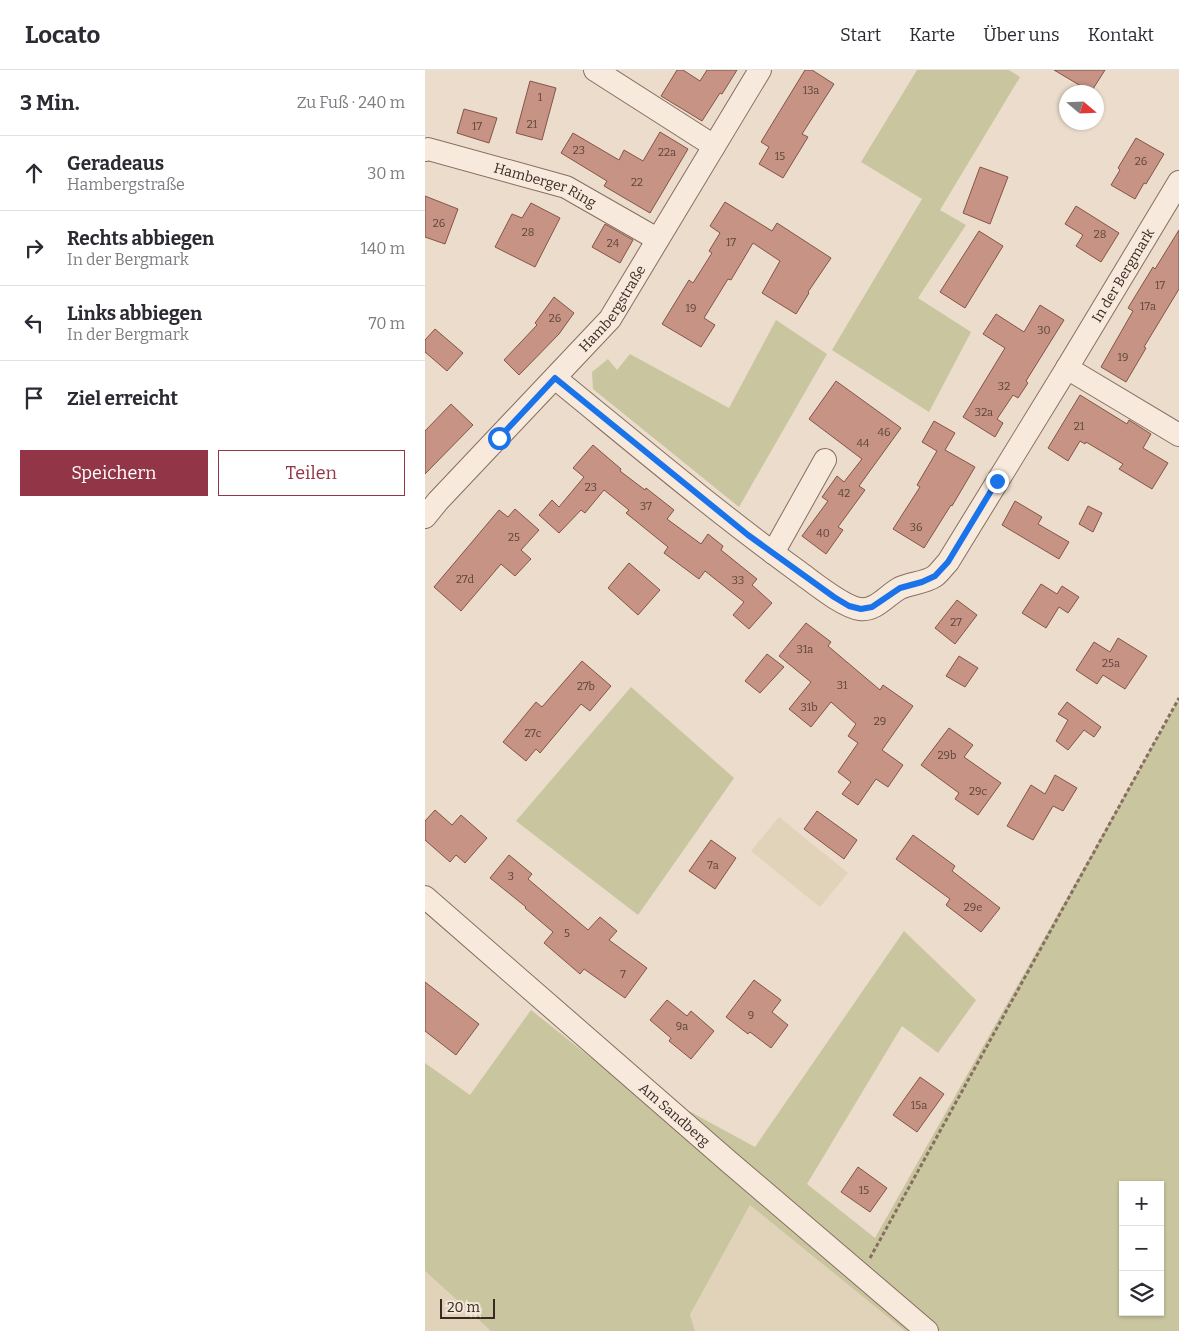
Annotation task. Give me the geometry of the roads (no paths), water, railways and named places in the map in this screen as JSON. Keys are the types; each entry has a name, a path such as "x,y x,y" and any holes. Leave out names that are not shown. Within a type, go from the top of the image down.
{"street":[{"path":"595,70 714,146"},
{"name":"Hambergstraße","path":"425,517 610,320 760,70"},
{"name":"Hamberger Ring","path":"425,150 428,149 566,187 657,239"},
{"name":"In der Bergmark","path":"555,378 729,520 773,553 849,606 861,609 872,607 900,588 935,576 948,562 1179,182"},
{"path":"1067,368 1179,435"},
{"path":"773,553 825,460"},
{"name":"Am Sandberg","path":"425,897 721,1155 927,1331"}]}
